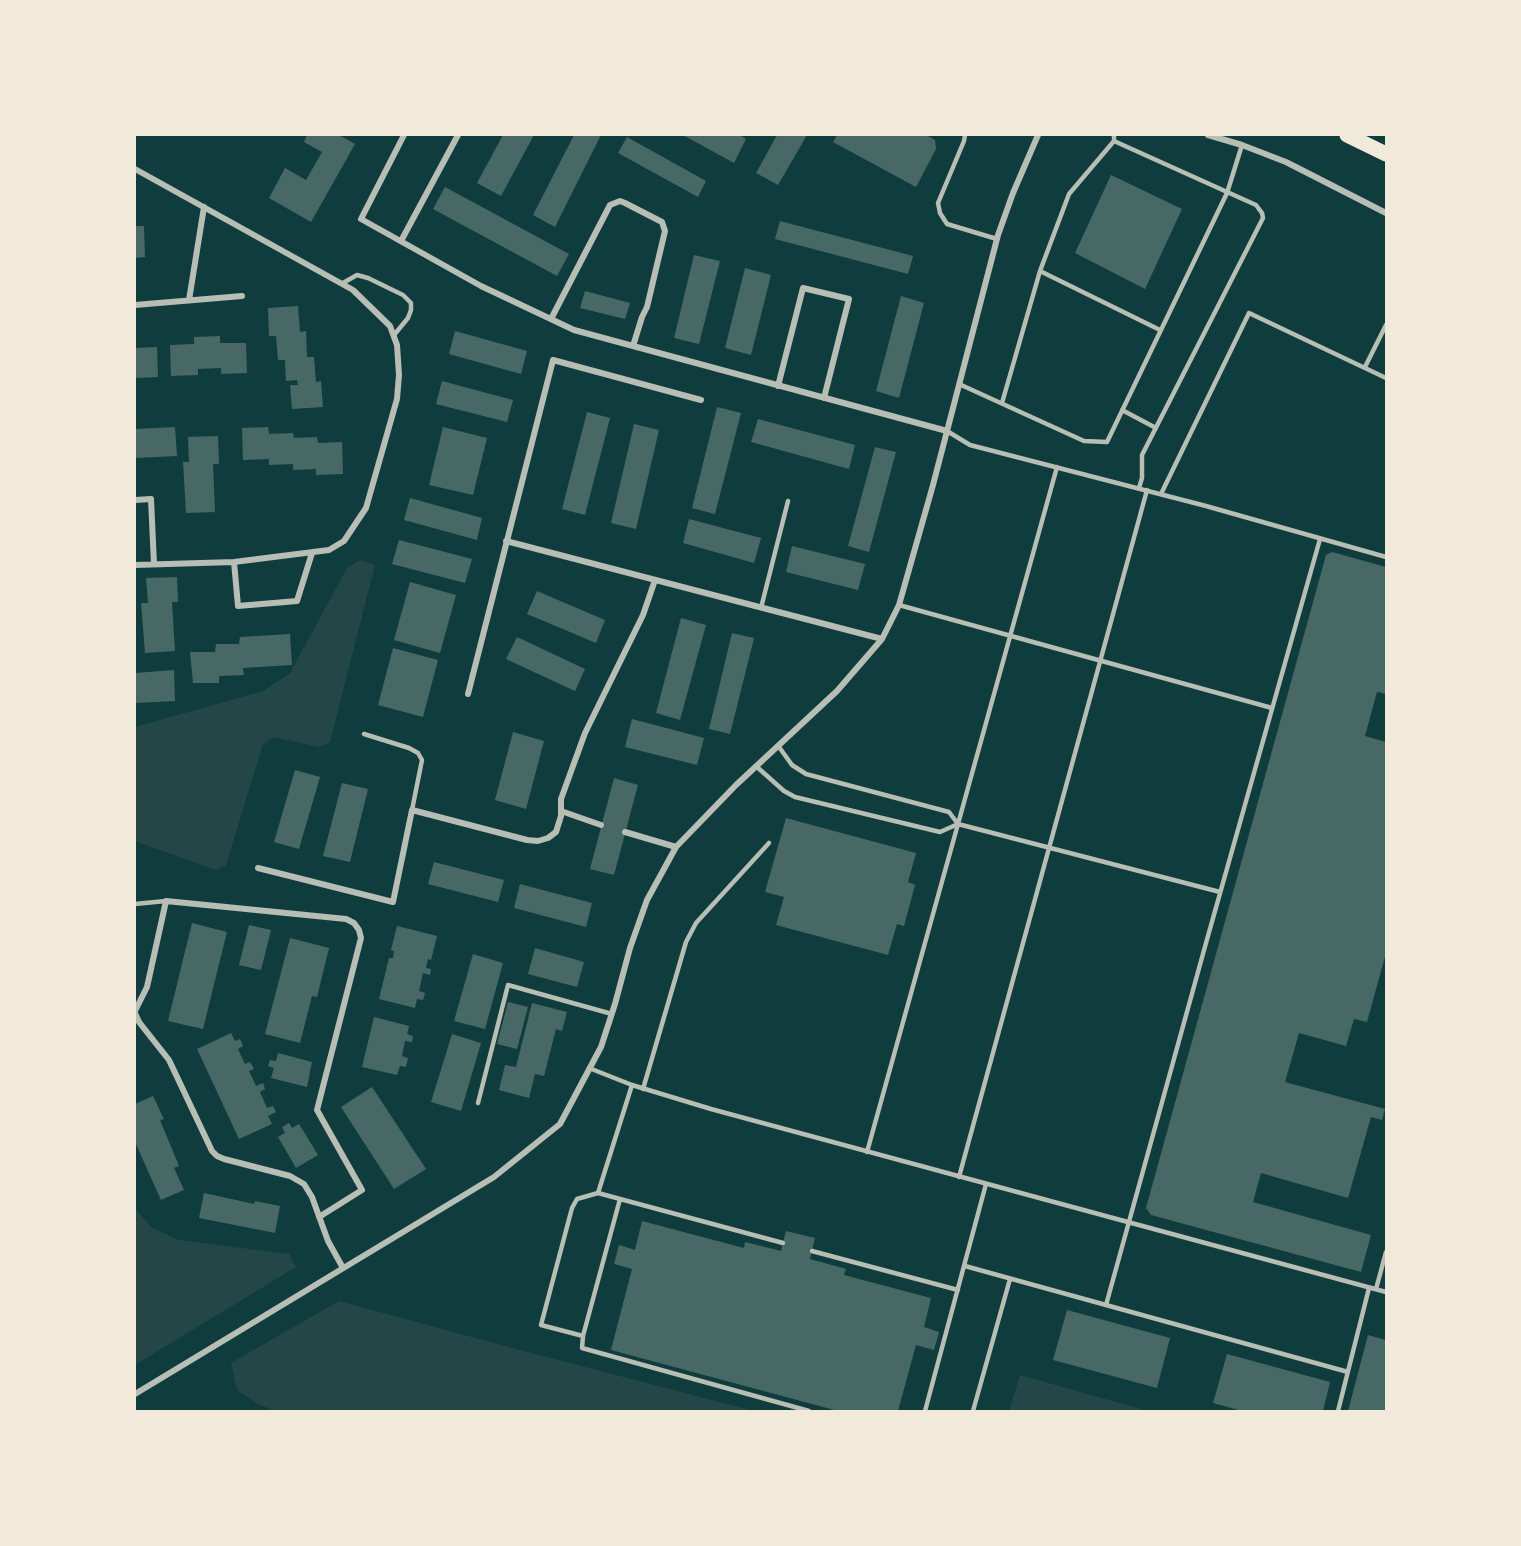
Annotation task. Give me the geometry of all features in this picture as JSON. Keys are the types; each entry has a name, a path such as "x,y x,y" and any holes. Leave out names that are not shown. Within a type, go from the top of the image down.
{"main road":[{"path":"1347,135 1386,154"}],"street":[{"path":"404,135 361,219 481,286 574,330 946,431"},
{"path":"401,241 458,135"},
{"path":"135,1394 494,1177 560,1124 601,1047 630,948 647,900 676,847 837,691 882,639 899,605 997,239 1013,193 1038,135"},
{"path":"1208,135 1286,162 1386,213"},
{"path":"135,170 353,290 390,326 397,345 399,375 397,399 366,508 344,541 329,550 234,562 135,565"},
{"path":"551,320 610,205 620,201 662,222 665,231 647,307 633,346"},
{"path":"189,300 204,207"},
{"path":"778,386 803,288 849,299 824,398"},
{"path":"135,305 242,296"},
{"path":"468,694 553,360 701,400"},
{"path":"135,500 151,500 154,564"},
{"path":"506,541 882,639"},
{"path":"234,562 238,606 297,601 312,553"},
{"path":"258,868 393,903 412,810 538,841 548,838 556,832 561,799 585,733 644,615 655,580"},
{"path":"561,811 601,825"},
{"path":"625,832 676,847"},
{"path":"319,1217 362,1190 317,1110 361,938 359,930 354,923 346,919 166,901 147,987 135,1012 139,1022 169,1060 212,1151 217,1156 290,1176 304,1184 312,1197 319,1217 328,1241 343,1268"}],"lane":[{"path":"965,135 938,202 940,213 947,224 997,239"},
{"path":"1002,403 1040,271 1069,194 1114,138 1256,205 1263,219 1142,455 1142,478 1138,488"},
{"path":"959,384 1084,441 1107,442 1227,193 1242,145"},
{"path":"1040,271 1160,330"},
{"path":"343,283 357,275 368,278 403,295 411,303 408,318 394,335"},
{"path":"1161,494 1249,313 1386,378"},
{"path":"1365,368 1386,325"},
{"path":"1122,410 1156,428"},
{"path":"946,431 970,445 1147,490 1386,557"},
{"path":"867,1152 1057,467"},
{"path":"959,1177 1147,490"},
{"path":"761,608 789,501"},
{"path":"1106,1305 1320,539"},
{"path":"899,605 1272,708"},
{"path":"364,734 418,753 422,760 422,770 412,810"},
{"path":"778,747 792,765 806,774 949,812 958,824 1220,892"},
{"path":"757,767 784,791 795,797 940,832 958,824"},
{"path":"643,1089 686,942 696,923 769,843"},
{"path":"135,904 166,901"},
{"path":"478,1103 508,985 612,1014"},
{"path":"589,1068 643,1089 867,1152 1386,1292"},
{"path":"598,1193 632,1085"},
{"path":"925,1411 986,1184"},
{"path":"583,1336 541,1325 572,1208 577,1199 598,1193 783,1243"},
{"path":"620,1199 583,1336 582,1348 809,1411"},
{"path":"812,1251 958,1290"},
{"path":"1376,1289 1386,1252"},
{"path":"965,1266 1348,1372"},
{"path":"973,1411 1010,1279"},
{"path":"1338,1411 1369,1288"}],"shaded area":[{"path":"360,560 375,565 330,742 319,747 274,737 263,744 226,865 216,870 135,841 135,727 263,691 290,673 347,568"},
{"path":"135,1208 152,1228 179,1240 289,1254 296,1267 135,1365"},
{"path":"339,1301 754,1411 275,1411 258,1404 237,1390 231,1363"},
{"path":"1020,1375 1148,1411 1009,1411"}],"building":[{"path":"307,135 339,135 355,144 311,222 269,198 285,168 306,180 322,152 304,142"},
{"path":"503,135 534,135 501,196 477,183"},
{"path":"574,135 601,135 555,227 533,215"},
{"path":"683,135 740,135 746,139 734,163"},
{"path":"777,135 807,135 778,185 756,173"},
{"path":"837,135 926,135 935,140 936,149 916,187 833,142"},
{"path":"627,137 706,181 698,197 618,153"},
{"path":"1111,175 1182,209 1145,289 1075,253"},
{"path":"445,187 569,254 557,276 433,209"},
{"path":"780,221 913,256 908,274 775,239"},
{"path":"135,226 144,226 145,257 135,258"},
{"path":"694,255 720,261 699,344 674,338"},
{"path":"745,268 771,275 751,355 725,348"},
{"path":"585,291 630,303 625,319 580,308"},
{"path":"901,296 924,303 899,398 876,391"},
{"path":"298,306 300,332 306,331 307,357 314,357 316,382 321,381 323,407 292,409 290,385 298,385 297,380 286,381 285,360 278,360 276,336 269,336 268,308"},
{"path":"455,331 527,351 521,374 449,354"},
{"path":"220,336 220,343 246,343 247,373 221,374 221,368 198,369 198,375 171,376 170,345 194,344 194,337"},
{"path":"157,347 158,377 135,378 135,348"},
{"path":"442,381 513,400 507,422 436,404"},
{"path":"717,407 741,413 715,514 692,508"},
{"path":"587,412 610,418 585,515 562,509"},
{"path":"758,419 855,445 849,469 751,442"},
{"path":"634,424 659,430 636,529 611,523"},
{"path":"175,427 177,456 135,458 135,429"},
{"path":"268,427 269,434 293,433 294,438 317,437 318,443 342,442 343,474 316,475 316,469 293,470 293,464 269,465 269,459 243,460 242,428"},
{"path":"443,427 487,438 473,495 429,485"},
{"path":"218,436 219,464 213,464 215,512 186,513 183,462 189,462 188,437"},
{"path":"875,447 896,452 869,552 848,546"},
{"path":"410,498 482,518 477,540 404,520"},
{"path":"689,519 761,538 754,563 683,543"},
{"path":"399,540 472,559 465,583 392,564"},
{"path":"792,546 865,564 858,590 786,572"},
{"path":"1332,552 1386,567 1386,694 1377,692 1365,736 1386,742 1386,953 1367,1022 1354,1019 1346,1046 1299,1033 1285,1082 1385,1109 1382,1120 1371,1117 1348,1198 1261,1173 1253,1202 1371,1235 1361,1272 1151,1215 1146,1208 1326,555"},
{"path":"177,577 178,602 172,602 175,651 145,653 141,603 148,603 146,578"},
{"path":"410,582 456,595 440,653 394,640"},
{"path":"537,591 605,620 596,643 527,614"},
{"path":"681,618 706,625 680,720 656,713"},
{"path":"732,633 754,638 730,734 709,729"},
{"path":"290,634 292,665 243,668 244,675 219,676 219,683 193,683 190,652 215,652 216,644 239,644 240,637"},
{"path":"517,637 585,669 575,691 506,659"},
{"path":"393,648 438,660 423,717 378,705"},
{"path":"174,670 175,701 135,703 135,673"},
{"path":"632,719 704,738 697,765 625,747"},
{"path":"513,732 544,741 526,809 495,800"},
{"path":"295,770 320,777 299,849 274,842"},
{"path":"614,778 638,785 614,875 590,869"},
{"path":"342,783 368,789 350,862 323,856"},
{"path":"786,818 916,853 908,882 915,885 904,926 897,924 888,955 776,925 784,897 765,892"},
{"path":"434,862 504,880 498,902 428,884"},
{"path":"520,884 592,903 586,927 514,908"},
{"path":"192,923 227,932 203,1029 168,1021"},
{"path":"249,925 271,930 261,970 239,965"},
{"path":"397,926 437,936 431,960 428,959 426,968 431,969 430,975 423,973 419,991 425,993 423,1000 417,999 415,1008 379,999 389,958 393,958 394,951 391,950"},
{"path":"290,938 329,948 317,997 312,996 300,1043 265,1034"},
{"path":"535,948 584,962 577,987 528,974"},
{"path":"473,954 503,963 485,1029 454,1021"},
{"path":"508,1002 528,1007 517,1049 497,1044"},
{"path":"532,1003 567,1012 562,1031 556,1029 544,1076 535,1074 529,1098 499,1090 505,1065 516,1067"},
{"path":"374,1017 409,1026 407,1034 413,1036 412,1042 405,1041 402,1056 408,1058 406,1067 400,1066 397,1075 362,1067"},
{"path":"231,1033 235,1041 240,1039 243,1046 238,1049 245,1064 250,1062 254,1069 249,1071 256,1086 263,1083 265,1089 260,1092 267,1108 273,1106 276,1112 268,1116 272,1124 239,1139 197,1049"},
{"path":"452,1034 481,1043 461,1111 431,1102"},
{"path":"278,1053 312,1062 307,1087 271,1078 274,1068 268,1066 270,1060 276,1061"},
{"path":"372,1087 426,1169 394,1189 341,1107"},
{"path":"153,1096 164,1119 160,1120 179,1166 174,1168 184,1190 161,1200 135,1142 135,1104"},
{"path":"289,1123 292,1128 299,1124 318,1155 296,1168 278,1137 285,1133 282,1127"},
{"path":"204,1193 254,1204 255,1201 280,1206 275,1233 199,1218"},
{"path":"642,1221 744,1248 745,1242 781,1251 786,1231 815,1238 810,1259 846,1269 844,1275 931,1298 924,1327 939,1332 934,1350 916,1345 898,1411 838,1411 611,1350 632,1269 614,1264 619,1245 635,1250"},
{"path":"1067,1310 1170,1338 1157,1388 1053,1360"},
{"path":"1368,1335 1386,1340 1386,1411 1348,1411"},
{"path":"1227,1354 1330,1382 1323,1411 1242,1411 1213,1403"}]}
